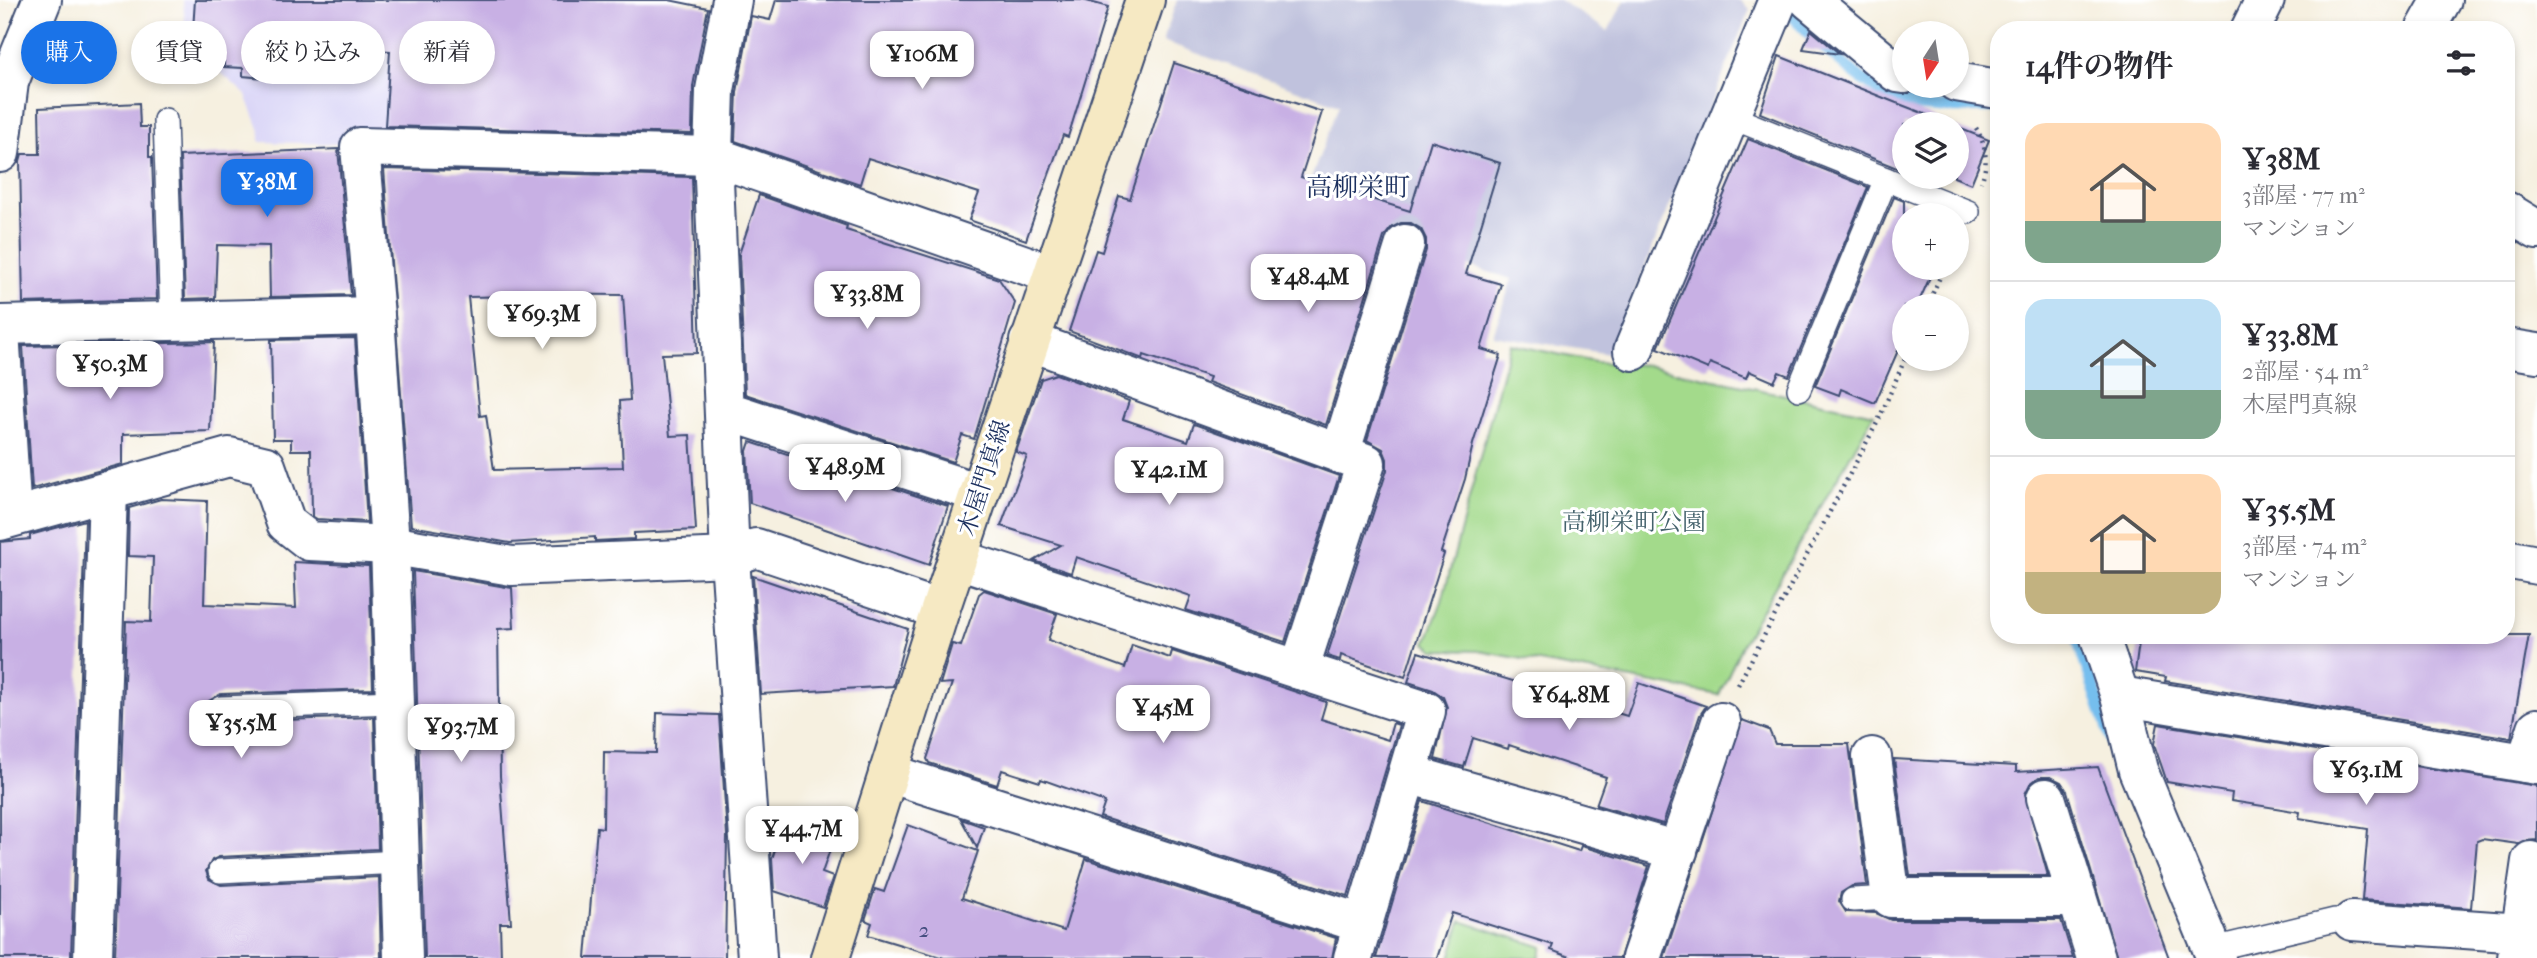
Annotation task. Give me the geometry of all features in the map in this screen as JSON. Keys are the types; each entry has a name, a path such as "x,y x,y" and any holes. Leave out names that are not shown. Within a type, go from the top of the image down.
{"main road":[{"name":"木屋門真線","path":"830,958 940,610 1145,0"}],"street":[{"path":"732,0 715,90 713,156 730,557 757,958"},
{"path":"1633,351 1777,0"},
{"path":"1809,0 1892,69"},
{"path":"2254,21 2265,0"},
{"path":"2430,21 2442,0"},
{"path":"0,153 9,82 21,33"},
{"path":"1969,84 1990,88"},
{"path":"402,958 390,545 375,316 360,147 713,156 1051,274"},
{"path":"2515,217 2537,230"},
{"path":"1340,454 1405,244"},
{"path":"375,316 172,320 1,344 6,519 229,457 266,466 286,523 309,541 390,545 512,566 730,557 756,548 940,610"},
{"path":"1029,341 1366,463 1298,670"},
{"path":"2515,349 2537,353"},
{"path":"723,410 979,493"},
{"path":"93,958 108,491"},
{"path":"888,773 1358,941 1426,711 958,559"},
{"path":"2515,561 2537,565"},
{"path":"2102,644 2120,696 2138,771 2214,953"},
{"path":"2120,696 2533,752"},
{"path":"1641,958 1721,722"},
{"path":"1872,757 1891,898 2077,898"},
{"path":"1408,774 1678,851"},
{"path":"2046,798 2096,958"},
{"path":"2344,921 2525,926 2531,861"}],"lane":[{"path":"1731,117 1946,203"},
{"path":"165,120 172,320"},
{"path":"1799,389 1886,179"},
{"path":"221,708 395,702"},
{"path":"220,871 400,862"},
{"path":"1853,900 1891,898"},
{"path":"2214,953 2344,921"}],"path":[{"path":"1721,722 1879,419 1900,371"}],"shaded area":[{"path":"183,0 494,0 490,21 399,21 399,84 482,84 478,136 345,129 345,144 260,142 260,131 246,95 227,78 227,21 185,21"},
{"path":"1177,0 1559,0 1608,31 1625,0 1739,0 1750,9 1609,354 1493,335 1512,279 1297,215 1339,105 1163,41"}],"green space":[{"name":"高柳栄町公園","path":"1510,344 1595,362 1645,365 1874,414 1743,643 1719,695 1479,651 1434,650 1426,643 1442,601"},
{"path":"1461,921 1543,947 1539,958 1450,958"}],"building":[{"path":"195,0 669,0 708,8 693,86 692,134 385,126 390,51 385,51 385,21 241,21 241,68 227,67 227,21 194,21"},
{"path":"776,0 1083,0 1108,7 1068,137 1063,135 1026,240 969,220 979,193 868,158 860,184 735,141 737,92 751,16 770,20"},
{"path":"1811,30 1840,54 1803,49"},
{"path":"1779,56 1921,112 1892,112 1892,166 1760,113"},
{"path":"1174,63 1322,112 1301,177 1410,211 1431,141 1500,163 1466,274 1501,284 1481,349 1501,355 1441,552 1444,554 1405,677 1341,655 1340,660 1327,656 1387,470 1383,449 1367,440 1426,250 1426,239 1421,229 1411,223 1401,223 1391,228 1384,237 1326,425 1208,382 1210,377 1144,355 1143,359 1069,331 1096,250 1102,252 1119,196 1130,199"},
{"path":"139,103 140,127 149,127 149,157 152,157 157,299 23,303 20,161 22,154 40,154 39,108"},
{"path":"1969,132 1989,140 1971,184 1969,183"},
{"path":"1748,139 1868,187 1789,376 1779,372 1774,382 1749,371 1746,378 1710,363 1708,369 1658,348"},
{"path":"338,149 351,295 270,297 269,246 217,245 215,298 185,299 180,156"},
{"path":"384,169 692,177 697,353 662,354 670,436 690,435 696,530 634,533 634,539 595,541 595,537 510,543 411,526","holes":["520,294 623,295 630,400 620,401 623,467 494,470 486,415 480,416 468,297"]},
{"path":"759,195 847,226 846,230 999,279 1015,303 974,439 962,435 953,462 745,394 739,254"},
{"path":"1894,197 1904,201 1892,203 1892,280 1929,280 1922,294 1892,294 1892,364 1875,403 1841,389 1839,395 1815,386"},
{"path":"355,338 367,522 317,519 312,516 311,450 291,450 291,439 273,439 271,340"},
{"path":"214,342 210,431 123,434 123,464 32,489 23,346"},
{"path":"1056,374 1129,401 1123,419 1188,441 1194,424 1339,476 1285,642 1186,610 1191,596 1076,557 1071,573 1034,561 1061,545 1001,526 1027,456 1016,452 1041,379"},
{"path":"750,442 948,506 929,565 750,503 747,451"},
{"path":"161,499 207,501 204,604 296,608 294,562 369,566 373,689 221,694 209,701 207,709 214,720 221,722 374,717 378,849 219,857 212,860 206,871 209,879 221,885 379,877 381,958 115,958 126,621 151,622 153,557 128,556 129,508"},
{"path":"85,520 71,958 0,958 0,542 30,539 30,535"},
{"path":"413,571 512,588 514,628 498,629 500,776 511,923 500,923 501,958 425,958"},
{"path":"753,576 908,629 893,686 761,694"},
{"path":"984,590 1057,614 1048,640 1125,668 1132,645 1170,658 1172,651 1326,702 1321,719 1388,740 1393,723 1399,725 1348,896 1100,817 1105,802 1041,779 1040,782 1002,770 997,785 929,763 927,759 952,683 940,684 952,644 961,646 979,594"},
{"path":"2515,635 2529,635 2511,738 2165,681 2166,677 2135,672 2139,644 2515,644"},
{"path":"1418,652 1627,716 1639,683 1706,706 1700,715 1663,824 1596,805 1606,777 1509,745 1508,749 1473,738 1464,767 1435,759 1447,707 1443,697 1433,690 1408,682"},
{"path":"657,713 719,715 727,835 725,958 586,958 597,827 603,828 604,752 656,753"},
{"path":"1742,720 1769,730 1775,744 1849,744 1867,885 1852,886 1841,893 1839,901 1846,912 1876,913 1891,920 2061,920 2073,958 1664,958"},
{"path":"2158,724 2537,786 2537,840 2518,844 2482,839 2477,841 2471,908 2362,900 2368,829 2299,818 2300,812 2231,801 2232,793 2167,782 2154,744"},
{"path":"1894,759 2016,766 2016,772 2098,767 2169,958 2117,958 2067,791 2061,782 2051,777 2039,777 2030,784 2025,794 2048,876 1910,876"},
{"path":"1422,801 1579,851 1581,846 1649,866 1620,958 1572,958 1551,950 1553,945 1452,913 1437,958 1376,958"},
{"path":"961,819 984,827 977,848"},
{"path":"783,825 833,841 822,873 833,877 823,907 774,891 772,859"},
{"path":"908,825 978,851 962,898 1064,931 1086,859 1336,938 1332,958 944,958 868,935 872,923 865,920 875,889 884,892"}],"waterway":[{"path":"1791,15 1862,79 1895,98 1933,107 1990,107"},
{"path":"2079,644 2121,769"}],"district":[{"name":"高柳栄町","path":"1358,187"}]}
